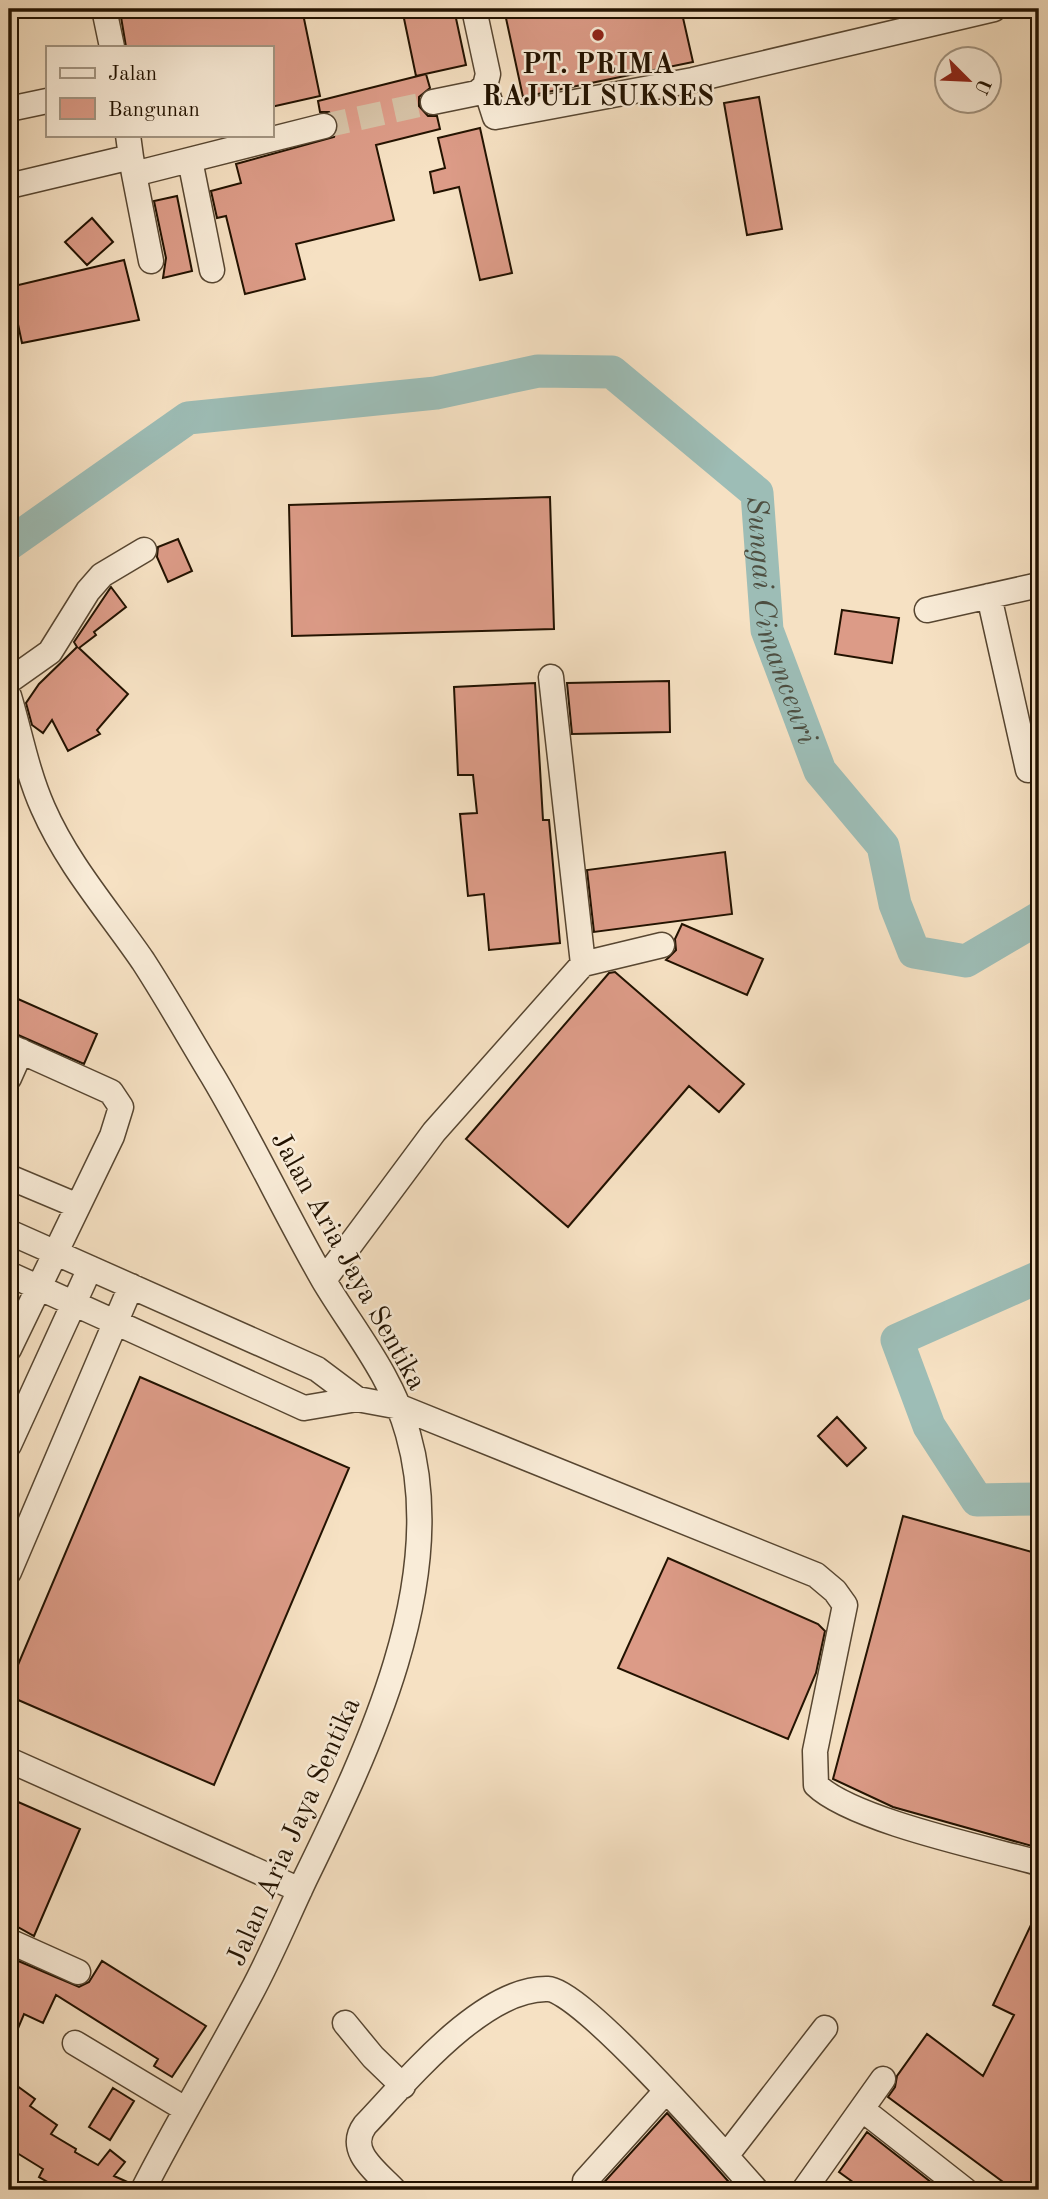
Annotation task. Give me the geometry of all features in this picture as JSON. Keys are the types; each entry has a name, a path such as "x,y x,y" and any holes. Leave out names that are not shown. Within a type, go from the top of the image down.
{"street":[{"path":"104,9 112,46"},
{"path":"474,9 488,74 485,86 495,117 692,80 994,9"},
{"path":"433,103 477,93 485,86"},
{"path":"9,109 46,101"},
{"path":"9,186 131,155 190,160 324,126"},
{"path":"131,155 151,261"},
{"path":"190,160 212,270"},
{"path":"9,695 50,652 88,591 102,575 144,550"},
{"path":"928,610 1039,585"},
{"path":"989,596 1028,770 1039,768"},
{"path":"551,677 583,964"},
{"name":"Jalan Aria Jaya Sentika","path":"9,695 42,807 73,866 161,991 268,1173 324,1280 376,1360 400,1407 410,1438 417,1481 419,1529 407,1622 383,1702 338,1811 253,1991 185,2109 143,2190"},
{"path":"324,1280 434,1132 583,964 662,945"},
{"path":"9,1078 15,1049 111,1092 121,1107 120,1118 9,1349"},
{"path":"9,1177 78,1206"},
{"path":"9,1233 317,1369 357,1399"},
{"path":"9,1445 90,1268"},
{"path":"9,1274 76,1302 303,1408 357,1399 400,1407 816,1575 835,1591 845,1605 815,1751 816,1785 826,1794 872,1815 1039,1863"},
{"path":"9,1572 131,1286"},
{"path":"9,1760 300,1891"},
{"path":"9,1941 78,1972"},
{"path":"394,2190 366,2160 357,2146 357,2139 365,2125 456,2031 503,2002 530,1991 547,1989 558,1990 585,2010 666,2091 756,2190"},
{"path":"345,2024 403,2086"},
{"path":"726,2156 825,2028"},
{"path":"75,2043 185,2109"},
{"path":"804,2190 883,2079"},
{"path":"585,2181 666,2091"},
{"path":"872,2117 965,2190"}],"building":[{"path":"302,9 320,96 273,107 273,46 126,46 120,11"},
{"path":"402,9 454,9 466,65 416,76"},
{"name":"PT. PRIMA RAJULI SUKSES","path":"504,9 681,9 693,62 523,97"},
{"path":"426,74 430,88 419,97 419,106 428,116 437,116 440,129 376,145 394,220 296,244 305,279 245,294 226,216 217,218 211,191 241,183 236,164 334,137 338,122 329,112 320,112 318,101"},
{"path":"759,97 782,229 747,235 724,103"},
{"path":"480,128 512,273 480,280 459,187 434,193 430,172 445,168 438,138"},
{"path":"177,196 192,271 163,278 166,258 154,201"},
{"path":"92,218 113,242 87,265 65,242"},
{"path":"124,260 139,320 22,343 10,287"},
{"path":"550,497 554,629 292,636 289,505"},
{"path":"178,539 192,571 168,582 157,557 158,547"},
{"path":"111,587 126,607 94,632 96,635 79,648 128,694 97,730 100,734 68,751 52,720 43,733 32,725 26,703 39,684 77,647 74,642"},
{"path":"842,610 899,618 892,663 835,654"},
{"path":"669,681 670,732 572,734 567,683"},
{"path":"535,683 543,820 549,820 560,943 489,950 484,894 468,896 460,814 477,813 473,775 458,775 454,687"},
{"path":"725,852 732,914 594,932 587,870"},
{"path":"682,924 763,959 747,995 666,960 676,950 675,939"},
{"path":"615,972 744,1084 719,1112 689,1086 568,1227 466,1139 609,973"},
{"path":"9,995 97,1034 84,1064 9,1031"},
{"path":"140,1377 349,1468 214,1785 9,1696 9,1686"},
{"path":"837,1417 866,1448 847,1466 818,1436"},
{"path":"903,1516 1039,1554 1039,1848 893,1807 833,1779"},
{"path":"668,1558 818,1624 825,1631 816,1673 788,1739 618,1668"},
{"path":"9,1798 80,1829 34,1936 9,1922"},
{"path":"1039,1908 1039,2190 1014,2190 888,2097 895,2087 897,2076 927,2034 983,2076 1014,2015 993,2005"},
{"path":"9,1957 79,1987 89,1982 102,1961 206,2026 172,2077 154,2066 158,2059 56,1995 43,2023 24,2014 9,2050"},
{"path":"9,2080 35,2099 30,2106 57,2125 51,2134 76,2149 75,2152 98,2165 110,2150 125,2162 114,2176 130,2183 128,2190 62,2190 39,2177 43,2169 9,2148"},
{"path":"113,2088 134,2101 110,2140 89,2127"},
{"path":"667,2113 736,2190 597,2190"},
{"path":"867,2132 941,2190 864,2190 839,2172"}],"waterway":[{"name":"Sungai Cimanceuri","path":"9,544 188,418 436,393 538,371 612,372 757,493 767,630 820,771 883,846 895,904 914,952 966,961 1039,918"},
{"name":"Sungai Cimanceuri","path":"1039,1277 897,1340 929,1426 977,1500 1039,1499"}],"tunnel":[{"path":"324,126 433,102"}],"place":[{"name":"PT. PRIMA RAJULI SUKSES","path":"598,35"}]}
